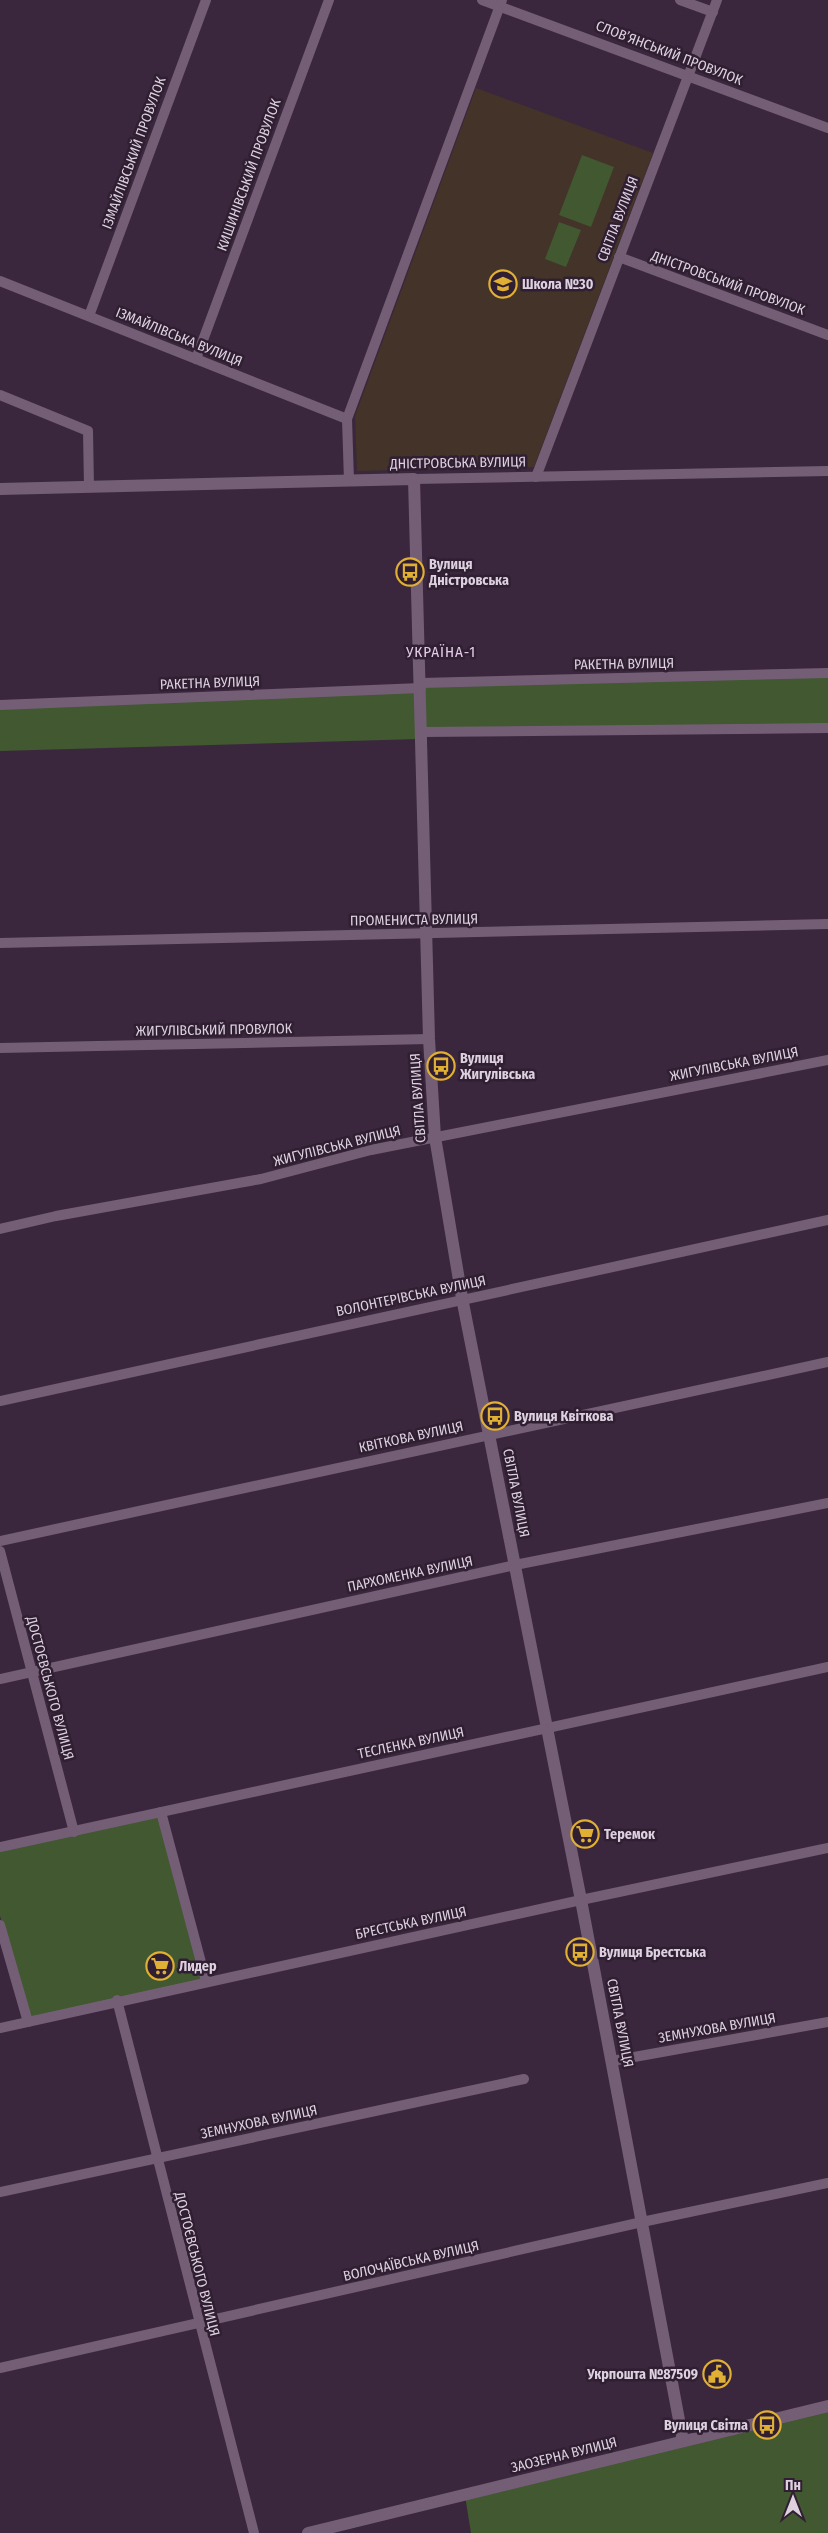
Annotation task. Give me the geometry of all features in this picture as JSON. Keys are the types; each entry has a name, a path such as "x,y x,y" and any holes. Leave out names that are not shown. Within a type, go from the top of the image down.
{"street":[{"name":"ІЗМАЙЛІВСЬКИЙ ПРОВУЛОК","path":"89,316 206,0"},
{"name":"КИШИНІВСЬКИЙ ПРОВУЛОК","path":"196,359 329,0"},
{"name":"СЛОВ’ЯНСЬКИЙ ПРОВУЛОК","path":"482,0 501,3 828,128"},
{"path":"680,0 712,12"},
{"name":"СВІТЛА ВУЛИЦЯ","path":"536,477 717,0"},
{"path":"349,481 347,419 501,3"},
{"name":"ДНІСТРОВСЬКИЙ ПРОВУЛОК","path":"619,257 828,335"},
{"name":"ІЗМАЙЛІВСЬКА ВУЛИЦЯ","path":"0,281 347,419"},
{"path":"0,395 88,431 89,487"},
{"name":"ДНІСТРОВСЬКА ВУЛИЦЯ","path":"0,489 828,471"},
{"name":"СВІТЛА ВУЛИЦЯ","path":"414,479 429,1040 435,1137 462,1298 581,1900 683,2441"},
{"name":"РАКЕТНА ВУЛИЦЯ","path":"0,705 421,686 828,673"},
{"path":"422,732 828,728"},
{"name":"ПРОМЕНИСТА ВУЛИЦЯ","path":"0,943 828,924"},
{"name":"ЖИГУЛІВСЬКИЙ ПРОВУЛОК","path":"0,1048 429,1040"},
{"name":"ЖИГУЛІВСЬКА ВУЛИЦЯ","path":"0,1229 56,1216 261,1179 371,1150 828,1060"},
{"name":"ВОЛОНТЕРІВСЬКА ВУЛИЦЯ","path":"0,1401 462,1298 828,1220"},
{"name":"КВІТКОВА ВУЛИЦЯ","path":"0,1541 828,1362"},
{"name":"ПАРХОМЕНКА ВУЛИЦЯ","path":"0,1679 515,1565 828,1503"},
{"name":"ДОСТОЄВСЬКОГО ВУЛИЦЯ","path":"0,1551 74,1832"},
{"name":"ТЕСЛЕНКА ВУЛИЦЯ","path":"0,1847 828,1667"},
{"path":"161,1812 206,1981"},
{"name":"БРЕСТСЬКА ВУЛИЦЯ","path":"0,2028 117,2000 828,1848"},
{"path":"0,1925 28,2022"},
{"name":"ДОСТОЄВСЬКОГО ВУЛИЦЯ","path":"117,2000 198,2324 254,2533"},
{"name":"ЗЕМНУХОВА ВУЛИЦЯ","path":"612,2061 828,2022"},
{"name":"ЗЕМНУХОВА ВУЛИЦЯ","path":"0,2192 524,2079"},
{"name":"ВОЛОЧАЇВСЬКА ВУЛИЦЯ","path":"0,2368 642,2222 828,2183"},
{"name":"ЗАОЗЕРНА ВУЛИЦЯ","path":"308,2533 828,2406"}],"shaded area":[{"name":"Школа №30","path":"476,88 653,153 534,467 357,471 355,416"}],"green space":[{"path":"582,155 614,167 591,227 559,215"},
{"path":"559,222 581,230 566,267 545,259"},
{"path":"828,677 828,724 420,728 419,739 0,751 0,708 424,686"},
{"path":"159,1815 203,1979 29,2019 0,1916 0,1850"},
{"path":"828,2406 828,2533 471,2533 465,2496"}],"place":[{"name":"Школа №30","path":"503,284"},
{"name":"Вулиця Дністровська","path":"410,572"},
{"name":"Вулиця Жигулівська","path":"441,1066"},
{"name":"Вулиця Квіткова","path":"495,1416"},
{"name":"Теремок","path":"585,1834"},
{"name":"Вулиця Брестська","path":"580,1952"},
{"name":"Лидер","path":"160,1966"},
{"name":"Укрпошта №87509","path":"717,2374"},
{"name":"Вулиця Світла","path":"767,2425"}],"district":[{"name":"УКРАЇНА-1","path":"441,652"}]}
